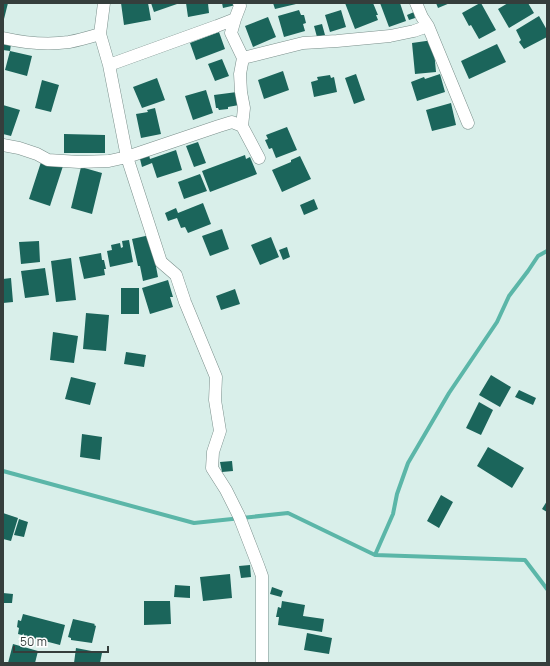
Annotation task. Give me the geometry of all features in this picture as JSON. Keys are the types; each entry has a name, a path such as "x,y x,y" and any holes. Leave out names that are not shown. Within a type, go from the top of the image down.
{"street":[{"path":"104,3 100,34 109,65 127,157 160,262 176,275 185,302 216,377 215,400 220,431 213,452 212,468 226,490 239,516 262,576 262,663"},
{"path":"239,3 240,6 231,33 243,58 240,74 244,108 242,126 259,158"},
{"path":"416,3 428,26 468,123"},
{"path":"109,65 235,19"},
{"path":"243,58 303,43 390,36 414,31 428,26"},
{"path":"3,38 47,44 69,42 100,34"},
{"path":"3,145 19,148 54,161 109,161 127,157 232,122 242,126"}],"building":[{"path":"3,3 8,3 4,19 3,19"},
{"path":"121,3 148,3 151,20 124,25"},
{"path":"151,3 177,3 177,4 154,12"},
{"path":"186,3 208,3 209,13 188,17"},
{"path":"222,3 235,3 236,5 223,8"},
{"path":"273,3 295,3 296,4 275,9"},
{"path":"345,3 373,3 378,15 376,15 378,20 355,29"},
{"path":"380,3 400,3 406,21 389,27"},
{"path":"436,3 450,3 438,8"},
{"path":"480,3 496,30 479,39 471,25 469,26 462,13"},
{"path":"508,3 528,3 534,13 509,28 498,9"},
{"path":"299,10 301,15 304,15 306,23 303,24 305,31 284,37 278,16"},
{"path":"341,10 346,27 330,32 325,15"},
{"path":"414,12 415,18 409,20 407,15"},
{"path":"539,16 547,30 547,37 524,49 519,42 521,40 516,30"},
{"path":"268,17 276,37 253,47 245,26"},
{"path":"322,24 325,35 317,37 314,26"},
{"path":"219,32 225,49 196,60 190,43"},
{"path":"433,40 436,72 415,74 412,43"},
{"path":"3,42 11,44 10,51 3,50"},
{"path":"497,44 506,62 469,79 461,61"},
{"path":"10,51 32,56 27,76 5,70"},
{"path":"222,59 229,76 215,81 208,64"},
{"path":"283,71 289,90 264,99 258,80"},
{"path":"356,74 365,100 354,104 345,78"},
{"path":"440,74 445,92 417,101 411,82 424,77 425,79"},
{"path":"330,75 331,78 334,77 337,92 314,97 311,82 318,80 317,77"},
{"path":"157,78 165,100 142,108 133,87"},
{"path":"42,80 59,85 51,112 35,108"},
{"path":"206,90 213,113 193,120 185,96"},
{"path":"237,92 239,105 228,107 228,109 219,110 216,108 214,95"},
{"path":"451,103 456,125 432,131 426,110"},
{"path":"3,105 20,110 11,136 3,134"},
{"path":"155,108 161,134 141,138 136,114 148,112 147,110"},
{"path":"287,127 297,150 276,158 272,148 269,149 265,140 268,139 266,135"},
{"path":"64,134 105,135 105,153 64,153"},
{"path":"198,142 206,163 194,167 186,146"},
{"path":"176,150 182,170 157,178 152,163 142,167 140,159 149,155 150,159"},
{"path":"245,155 246,159 250,157 257,174 210,192 202,171"},
{"path":"300,156 311,179 282,192 272,170 291,162 291,160"},
{"path":"42,159 63,166 50,206 29,199"},
{"path":"81,167 102,173 92,214 71,208"},
{"path":"200,174 207,191 184,199 178,182"},
{"path":"314,199 318,209 304,215 300,205"},
{"path":"203,203 211,224 188,233 185,227 181,228 177,218 168,221 165,213 176,208 178,213"},
{"path":"222,229 229,249 210,256 202,236"},
{"path":"150,235 158,277 143,281 132,239"},
{"path":"271,237 279,257 260,265 251,245"},
{"path":"129,240 133,262 110,267 107,251 112,250 111,245 120,243 121,248 123,247 122,241"},
{"path":"39,241 40,262 21,264 19,242"},
{"path":"287,247 290,257 283,260 279,250"},
{"path":"101,253 106,269 104,269 105,275 84,279 79,257"},
{"path":"71,258 76,300 56,302 51,261"},
{"path":"45,268 49,295 25,298 21,271"},
{"path":"11,278 13,302 3,303 3,279"},
{"path":"168,280 173,297 170,297 173,307 150,314 142,288"},
{"path":"121,288 139,288 139,314 121,314"},
{"path":"235,289 240,304 221,310 216,296"},
{"path":"86,313 109,315 106,351 83,349"},
{"path":"53,332 78,336 74,363 50,360"},
{"path":"126,352 146,355 144,367 124,364"},
{"path":"491,375 511,387 500,407 479,395"},
{"path":"71,377 96,383 90,405 65,399"},
{"path":"519,390 536,398 533,405 515,397"},
{"path":"479,402 493,410 481,435 466,428"},
{"path":"82,434 102,437 100,460 80,457"},
{"path":"488,447 524,468 512,488 477,466"},
{"path":"232,461 233,471 222,472 220,462"},
{"path":"441,495 453,502 439,528 427,521"},
{"path":"547,501 547,512 542,509"},
{"path":"3,513 18,518 11,541 3,539"},
{"path":"19,519 28,522 24,537 14,535"},
{"path":"250,565 251,577 241,578 239,566"},
{"path":"230,574 232,598 203,601 200,577"},
{"path":"175,585 190,586 190,598 174,597"},
{"path":"272,587 283,591 281,597 270,594"},
{"path":"3,593 13,594 12,603 3,603"},
{"path":"144,601 170,601 171,624 144,625"},
{"path":"282,601 305,605 303,616 324,619 322,632 278,625 279,617 276,617 278,607 281,608"},
{"path":"23,614 65,625 60,645 18,634 18,620 21,621"},
{"path":"73,619 95,624 94,625 96,626 92,643 71,640 71,638 68,637"},
{"path":"307,633 332,638 329,654 304,650"},
{"path":"13,644 38,651 35,663 8,663"},
{"path":"76,648 102,653 100,663 74,663"}],"waterway":[{"path":"375,555 393,514 397,494 408,463 449,393 497,322 509,296 538,256 547,251"},
{"path":"3,471 194,523 288,513 375,555 525,560 547,589"}]}
